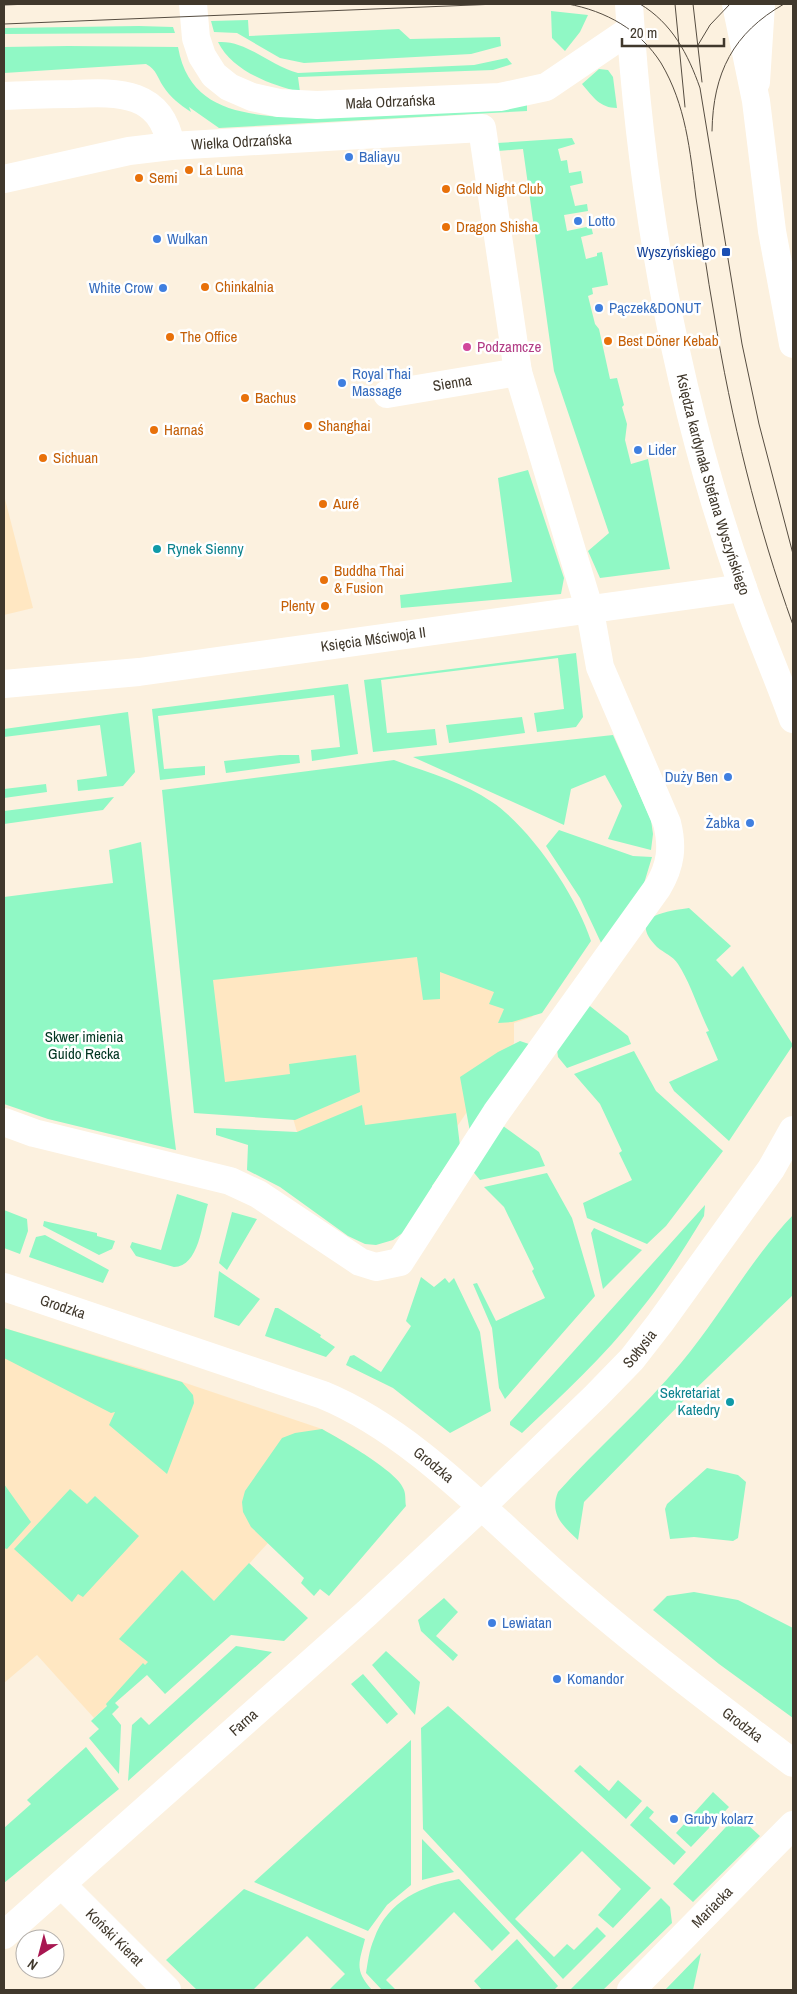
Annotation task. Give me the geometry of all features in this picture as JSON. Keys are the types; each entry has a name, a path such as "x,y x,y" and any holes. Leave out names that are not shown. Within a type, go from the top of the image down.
{"street":[{"name":"Mała Odrzańska","path":"193,4 196,38 202,56 214,75 229,87 252,97 279,104 317,105 500,97 546,87 630,17"},
{"path":"736,4 756,101 772,230 793,344"},
{"path":"756,101 761,4"},
{"name":"Księdza kardynała Stefana Wyszyńskiego","path":"630,17 640,137 658,258 676,350 706,470 743,588 793,719"},
{"path":"4,96 103,93 129,96 145,103 157,112 168,129 171,146"},
{"name":"Wielka Odrzańska","path":"4,179 129,152 171,146 482,128 518,372"},
{"path":"4,1122 34,1133 230,1181 258,1194 360,1262 376,1267 400,1262 496,1113 658,886 670,862 671,848 667,823 600,667 590,611 518,372"},
{"name":"Sienna","path":"387,394 518,372"},
{"name":"Księcia Mściwoja II","path":"4,684 102,677 590,611 743,588"},
{"name":"Sołtysia","path":"782,1166 793,1130"},
{"name":"Sołtysia","path":"481,1507 596,1396 646,1343 793,1153"},
{"name":"Grodzka","path":"4,1287 343,1403 387,1430 481,1507 638,1643 793,1763"},
{"name":"Farna","path":"5,1931 62,1885 367,1613 481,1507"},
{"name":"Mariacka","path":"631,1990 793,1825"},
{"name":"Koński Kierat","path":"62,1885 167,1990"}],"shaded area":[{"path":"4,500 33,608 4,615"},
{"path":"182,849 582,944 532,1017 514,1023 514,1043 390,1225 297,1132 290,1108 212,1101"},
{"path":"4,1328 144,1369 322,1429 355,1448 214,1602 94,1718 37,1655 4,1683"}],"green space":[{"path":"551,11 588,15 580,32 565,51 552,38"},
{"path":"248,20 249,36 399,29 410,39 500,37 501,46 471,54 304,63 280,58 237,33 214,32 211,21"},
{"path":"173,27 175,33 4,34 4,28"},
{"path":"218,42 229,42 239,45 288,70 298,73 474,65 507,58 512,64 493,70 298,77 300,92 265,81 242,69 224,52"},
{"path":"4,47 178,47 183,66 191,81 202,93 215,102 230,108 263,115 281,117 527,104 527,111 219,128 189,107 191,112 183,107 166,90 155,71 146,64 4,73"},
{"path":"599,69 608,70 613,77 617,108 601,104 582,84"},
{"path":"572,138 575,144 558,149 561,161 567,160 569,173 581,171 583,183 570,186 575,206 587,204 588,211 564,215 567,231 591,226 593,234 581,237 586,259 597,256 597,253 602,252 608,285 592,288 593,294 588,296 595,324 599,329 610,379 617,378 624,405 622,407 627,424 625,440 631,464 648,459 670,569 600,578 588,551 609,533 554,371 523,149 498,151 497,143"},
{"path":"528,470 564,578 561,594 401,608 400,595 512,582 498,478"},
{"path":"576,653 583,717 576,727 537,732 534,713 564,709 558,658 381,680 387,733 435,729 437,745 373,752 364,680"},
{"path":"348,684 358,754 312,761 311,750 340,747 334,695 158,716 164,769 205,766 205,775 160,780 152,709"},
{"path":"128,712 135,772 123,786 78,791 77,780 107,776 100,725 4,737 4,729"},
{"path":"522,717 525,733 449,743 446,725"},
{"path":"613,735 651,820 653,834 651,850 608,839 622,806 605,775 571,789 564,825 413,757"},
{"path":"280,755 299,755 300,763 226,773 224,761"},
{"path":"394,760 469,789 492,802 507,814 537,846 551,865 575,904 591,941 542,1013 512,1022 498,1023 504,1009 489,1004 494,992 440,972 440,999 423,1000 417,957 213,980 225,1082 290,1074 289,1064 356,1055 360,1092 295,1120 194,1113 162,790"},
{"path":"46,784 47,792 4,798 4,789"},
{"path":"114,797 103,810 4,824 4,811"},
{"path":"559,830 633,856 652,857 642,890 603,947 580,898 546,846"},
{"name":"Skwer imienia Guido Recka","path":"141,842 176,1150 48,1119 4,1104 4,897 113,883 109,850"},
{"path":"689,908 731,946 716,960 732,977 743,966 793,1045 729,1141 674,1091 669,1082 718,1060 706,1032 709,1031 682,971 674,959 657,947 649,937 646,928 648,922 653,917 661,913"},
{"path":"586,1003 628,1036 631,1044 567,1068 558,1057 557,1050"},
{"path":"520,1041 532,1045 470,1132 460,1077 498,1052"},
{"path":"634,1051 656,1091 723,1151 666,1226 647,1244 587,1218 583,1203 632,1180 619,1153 622,1151 600,1104 574,1074"},
{"path":"362,1105 365,1125 456,1113 460,1146 432,1186 433,1195 408,1229 393,1240 376,1245 365,1244 348,1236 280,1187 247,1170 248,1145 216,1135 216,1128 297,1132"},
{"path":"499,1123 539,1152 545,1166 480,1180 470,1168"},
{"path":"547,1173 572,1218 595,1296 505,1399 499,1388 492,1328 473,1284 477,1283 496,1321 545,1298 532,1271 534,1269 504,1207 484,1187"},
{"path":"177,1194 208,1204 198,1243 189,1260 182,1265 174,1267 136,1256 130,1247 132,1242 161,1250"},
{"path":"705,1205 704,1216 673,1266 647,1302 611,1345 522,1433 510,1425 510,1422"},
{"path":"4,1210 27,1219 28,1231 20,1254 4,1248"},
{"path":"232,1212 257,1219 227,1270 219,1263"},
{"path":"793,1215 793,1295 684,1400 584,1502 578,1540 567,1530 556,1513 555,1507 558,1492 681,1363 696,1345 763,1250"},
{"path":"44,1221 97,1233 97,1236 115,1241 112,1249 99,1255 43,1226"},
{"path":"594,1228 642,1250 603,1289 591,1233"},
{"path":"45,1235 109,1270 103,1283 29,1257 36,1237"},
{"path":"219,1271 260,1299 239,1326 214,1317"},
{"path":"421,1277 434,1287 445,1278 449,1283 454,1278 480,1332 491,1411 450,1433 393,1388 346,1365 350,1356 354,1355 381,1372 411,1326 406,1321"},
{"path":"275,1308 278,1308 321,1335 320,1337 335,1347 326,1357 265,1336"},
{"path":"4,1328 182,1382 193,1395 194,1403 167,1474 109,1425 115,1412 111,1413 4,1358"},
{"path":"322,1429 368,1456 392,1474 404,1490 406,1506 329,1596 320,1589 314,1596 301,1583 304,1578 251,1527 243,1512 242,1502 245,1491 282,1438 295,1433"},
{"path":"707,1468 738,1475 746,1482 738,1538 733,1541 694,1537 670,1539 665,1509 667,1504"},
{"path":"4,1484 31,1522 7,1549 4,1548"},
{"path":"70,1489 87,1504 95,1496 139,1536 83,1597 78,1594 72,1602 14,1549"},
{"path":"249,1563 308,1618 284,1641 231,1635 165,1694 147,1675 115,1703 119,1707 112,1714 121,1725 119,1774 89,1738 99,1729 91,1721 107,1706 106,1704 143,1663 145,1665 148,1662 119,1639 182,1570 214,1601"},
{"path":"694,1592 738,1600 793,1628 793,1718 719,1664 653,1610 667,1596"},
{"path":"444,1598 458,1612 436,1636 458,1655 453,1661 421,1631 418,1620"},
{"path":"236,1646 272,1652 128,1781 132,1725 141,1717 149,1725"},
{"path":"386,1651 420,1682 415,1715 372,1665"},
{"path":"363,1674 398,1714 387,1724 351,1684"},
{"path":"448,1706 651,1888 613,1928 598,1915 621,1889 582,1851 515,1919 554,1957 567,1944 574,1950 597,1927 606,1936 563,1979 423,1829 421,1728"},
{"path":"411,1740 411,1885 387,1905 368,1931 254,1882"},
{"path":"86,1747 119,1789 4,1883 4,1828 31,1804 27,1800"},
{"path":"580,1765 609,1791 618,1780 642,1801 626,1819 574,1771"},
{"path":"713,1792 729,1807 691,1847 676,1833"},
{"path":"647,1806 654,1812 649,1818 686,1852 674,1865 630,1825"},
{"path":"737,1815 760,1836 693,1902 673,1884"},
{"path":"422,1839 454,1872 422,1880"},
{"path":"459,1879 510,1933 492,1951 454,1912 386,1980 396,1990 382,1990 366,1973 372,1943 388,1914 408,1897 420,1891"},
{"path":"244,1889 365,1939 359,1966 362,1977 372,1990 329,1990 345,1974 307,1936 253,1990 197,1990 166,1960"},
{"path":"661,1898 670,1907 672,1923 603,1990 570,1990"},
{"path":"517,1939 558,1986 554,1990 482,1990 474,1981"},
{"path":"701,1953 693,1990 665,1990"}],"tram line":[{"path":"4,5 31,4"},
{"path":"4,24 498,4"},
{"path":"568,4 609,17 643,41 661,63 676,95 689,146 711,299 728,392 746,471 768,549 793,625"},
{"path":"640,4 661,20 678,40 700,88 742,344 759,424 793,554"},
{"path":"675,4 685,107"},
{"path":"693,4 702,82"},
{"path":"698,45 710,25 730,4"},
{"path":"712,131 716,91 729,57 751,28 766,15 784,4"}],"place":[{"name":"Baliayu","path":"349,157"},
{"name":"La Luna","path":"189,170"},
{"name":"Semi","path":"139,178"},
{"name":"Gold Night Club","path":"446,189"},
{"name":"Lotto","path":"578,221"},
{"name":"Dragon Shisha","path":"446,227"},
{"name":"Wulkan","path":"157,239"},
{"name":"Wyszyńskiego","path":"726,252"},
{"name":"Chinkalnia","path":"205,287"},
{"name":"White Crow","path":"163,288"},
{"name":"Pączek&DONUT","path":"599,308"},
{"name":"The Office","path":"170,337"},
{"name":"Best Döner Kebab","path":"608,341"},
{"name":"Podzamcze","path":"467,347"},
{"name":"Royal Thai Massage","path":"342,383"},
{"name":"Bachus","path":"245,398"},
{"name":"Shanghai","path":"308,426"},
{"name":"Harnaś","path":"154,430"},
{"name":"Lider","path":"638,450"},
{"name":"Sichuan","path":"43,458"},
{"name":"Auré","path":"323,504"},
{"name":"Rynek Sienny","path":"157,549"},
{"name":"Buddha Thai & Fusion","path":"324,580"},
{"name":"Plenty","path":"325,606"},
{"name":"Duży Ben","path":"728,777"},
{"name":"Żabka","path":"750,823"},
{"name":"Sekretariat Katedry","path":"730,1402"},
{"name":"Lewiatan","path":"492,1623"},
{"name":"Komandor","path":"557,1679"},
{"name":"Gruby kolarz","path":"674,1819"}]}
